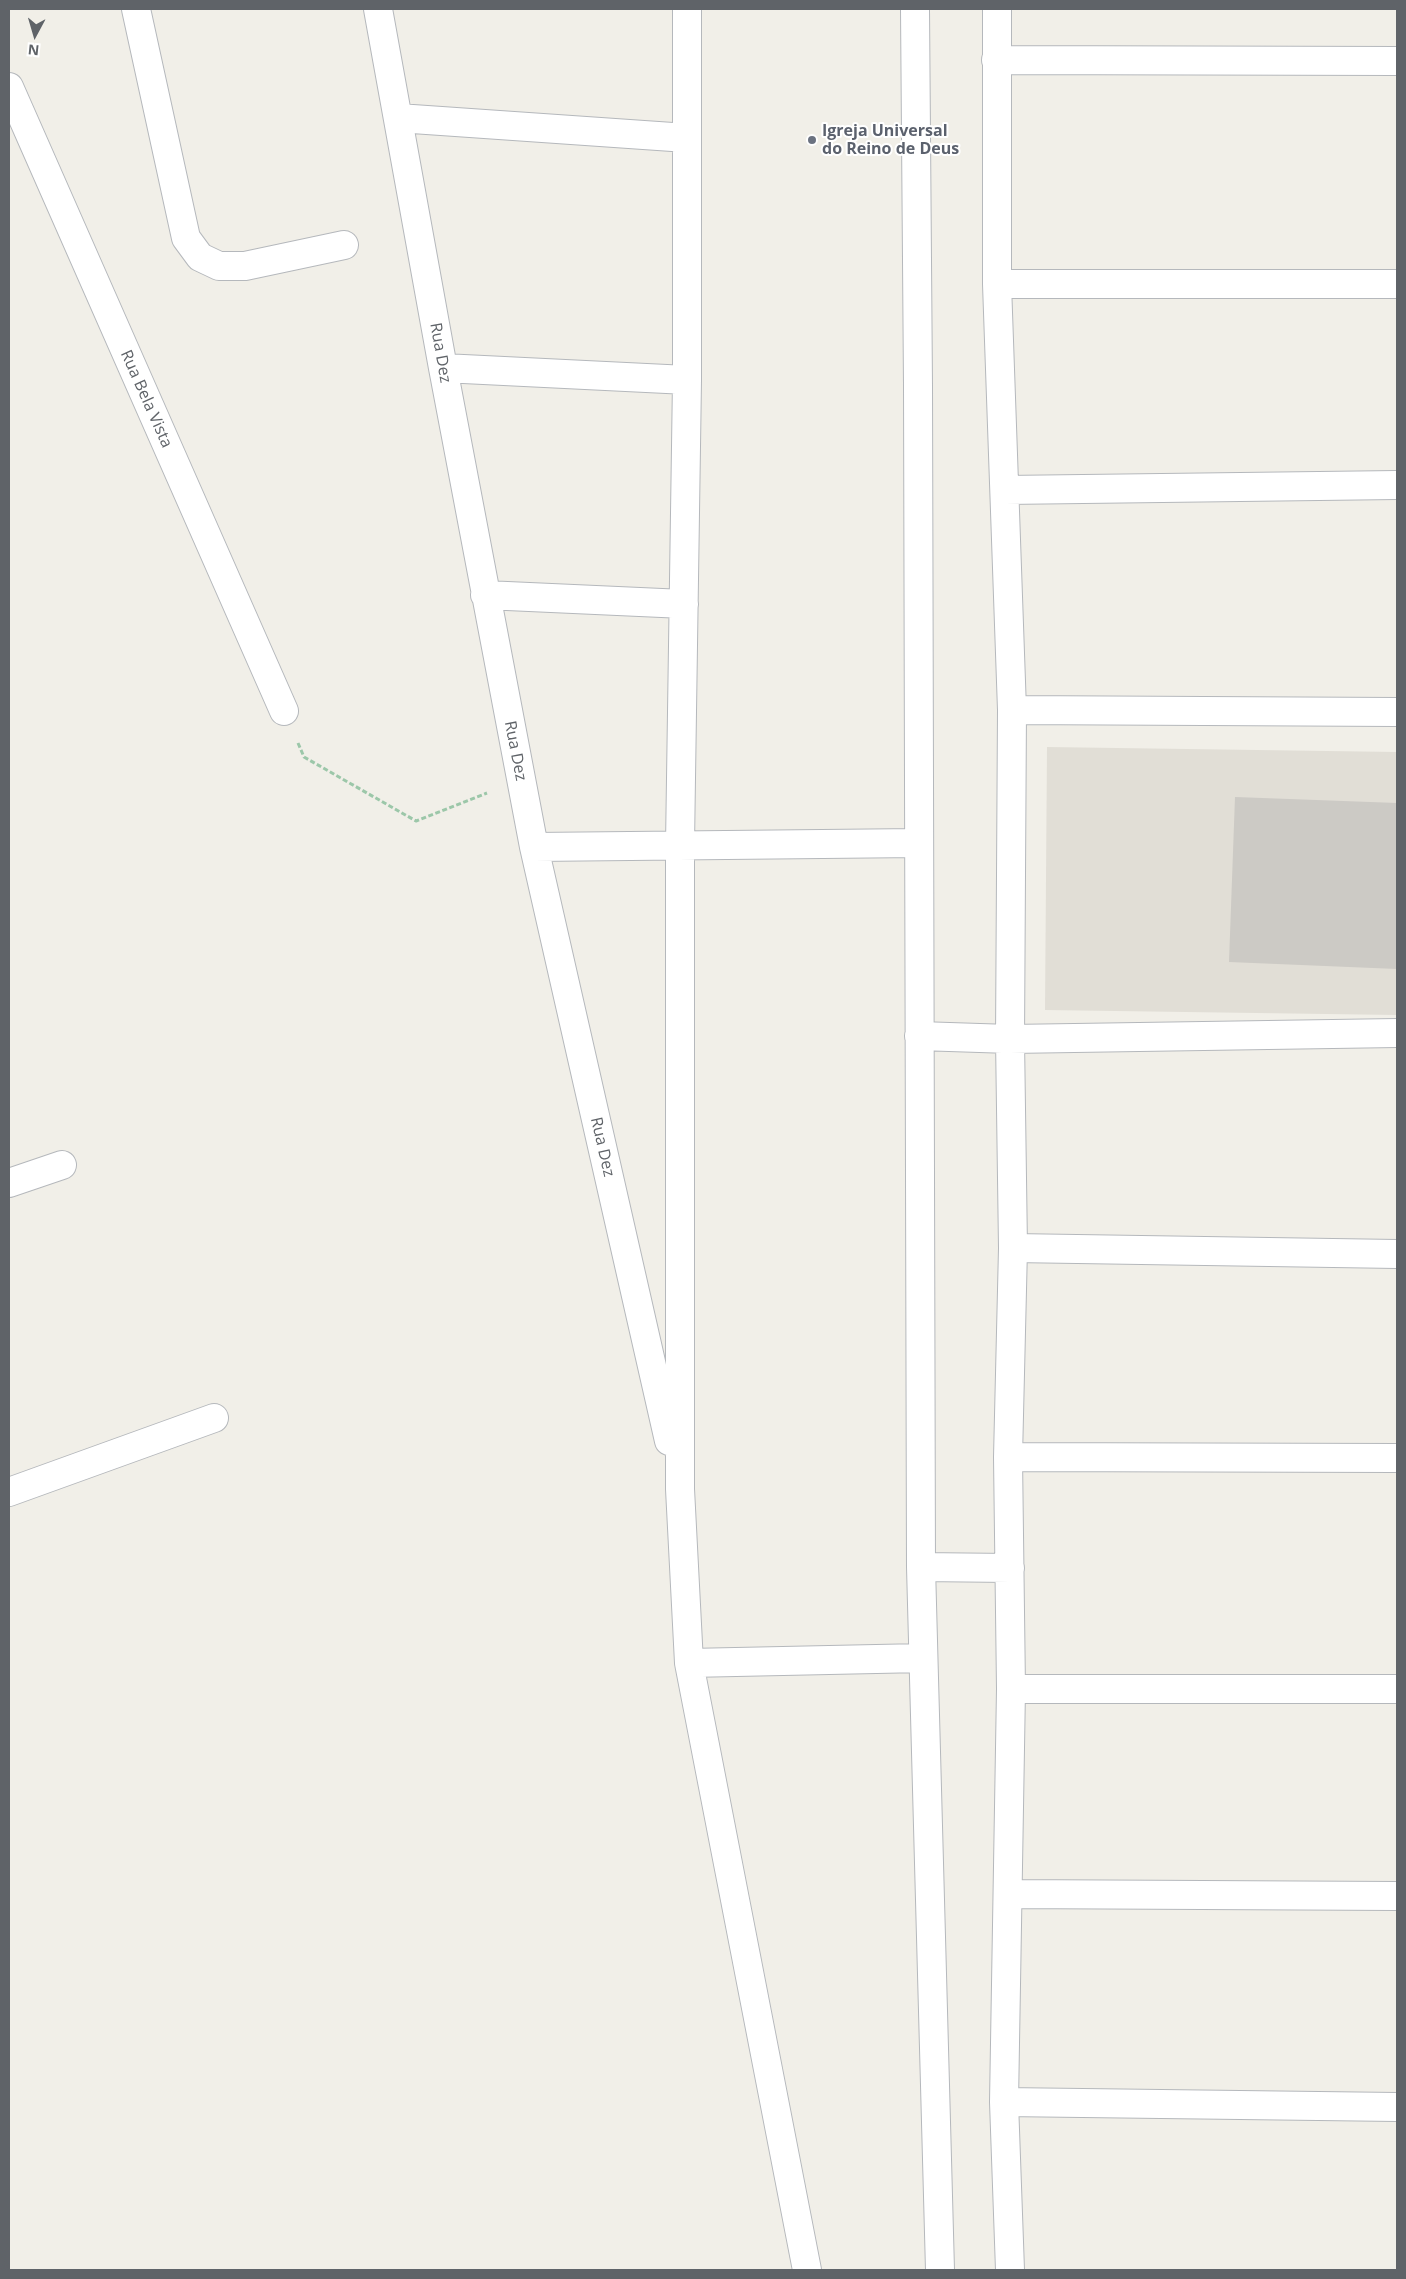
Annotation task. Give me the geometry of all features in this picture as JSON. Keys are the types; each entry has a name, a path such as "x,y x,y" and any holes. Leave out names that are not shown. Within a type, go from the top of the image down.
{"street":[{"path":"136,9 186,238 200,258 219,266 245,266 344,246"},
{"name":"Rua Dez","path":"378,9 520,779 680,1489"},
{"path":"687,9 687,380 680,845 680,1489 689,1663 807,2270"},
{"path":"914,9 918,386 921,1568 940,2270"},
{"path":"997,9 997,284 1012,710 1010,1039 1013,1248 1008,1457 1011,1689 1004,2102 1010,2270"},
{"path":"996,60 1397,61"},
{"name":"Rua Bela Vista","path":"9,87 284,711"},
{"path":"398,118 687,138"},
{"path":"997,284 1397,284"},
{"path":"443,368 687,380"},
{"path":"1005,490 1397,485"},
{"path":"485,595 684,604"},
{"path":"1012,710 1397,712"},
{"path":"534,847 918,843"},
{"path":"919,1036 1010,1039 1397,1033"},
{"path":"9,1183 62,1165"},
{"path":"1013,1248 1397,1254"},
{"path":"9,1492 214,1418"},
{"path":"1008,1457 1397,1458"},
{"path":"921,1568 1010,1568"},
{"path":"689,1663 923,1658"},
{"path":"1011,1689 1397,1688"},
{"path":"1008,1894 1397,1896"},
{"path":"1004,2102 1397,2107"}],"path":[{"path":"284,711 304,757 416,821 520,779"}],"shaded area":[{"path":"1047,747 1397,752 1397,1015 1045,1010"}],"building":[{"path":"1235,797 1397,803 1397,969 1229,962"}],"place":[{"name":"Igreja Universal do Reino de Deus","path":"812,140"}]}
